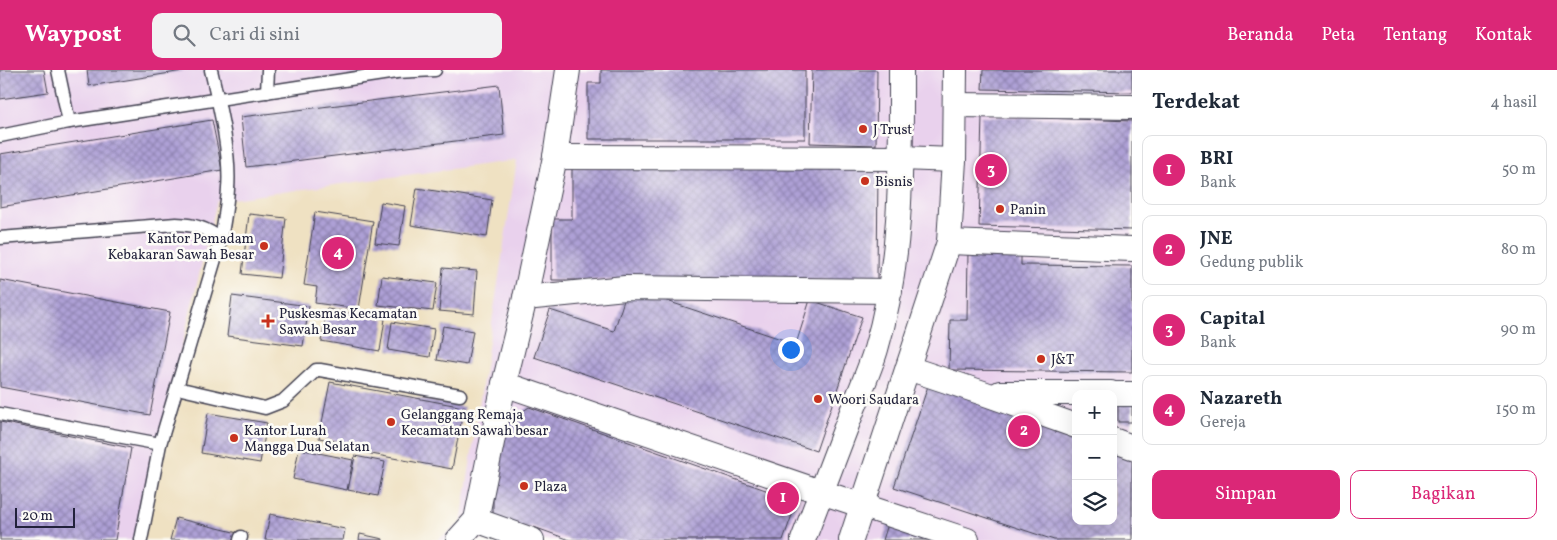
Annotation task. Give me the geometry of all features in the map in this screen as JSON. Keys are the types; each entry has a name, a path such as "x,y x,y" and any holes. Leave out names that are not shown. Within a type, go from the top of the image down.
{"street":[{"path":"458,540 476,520 504,384 525,298 555,157 568,70"},
{"path":"803,540 876,349 890,291 897,233 901,158 901,70"},
{"path":"851,540 949,242 954,160 955,70"},
{"path":"955,105 1132,107"},
{"path":"555,157 901,158 954,160"},
{"path":"949,242 1132,249"},
{"path":"525,298 625,288 890,291"},
{"path":"908,368 1072,425"},
{"path":"504,384 967,540"},
{"path":"983,393 1118,393"},
{"path":"1117,441 1132,447"},
{"path":"476,520 532,540"}],"lane":[{"path":"58,70 69,122"},
{"path":"140,540 160,444 221,239 228,188 228,164 218,100 211,70"},
{"path":"267,92 268,70"},
{"path":"0,136 69,122 396,71 436,70"},
{"path":"0,238 176,224 195,225 210,230 221,239"},
{"path":"176,388 265,408 283,401 316,370 320,370 460,395"},
{"path":"0,414 160,444"}],"shaded area":[{"path":"0,70 1132,70 1132,540 437,540 461,523 517,160 217,201 135,540 0,540"}],"building":[{"path":"0,70 44,70 48,92 0,99"},
{"path":"87,70 183,70 183,71 89,86"},
{"path":"601,70 805,70 805,139 588,139 588,83 601,83"},
{"path":"812,70 877,70 876,145 810,143"},
{"path":"983,70 1132,70 1132,92 982,89"},
{"path":"499,85 504,135 246,167 241,117"},
{"path":"982,116 1132,121 1132,230 979,226"},
{"path":"212,120 222,170 0,207 0,154"},
{"path":"572,167 878,167 877,280 552,280 552,219 572,219"},
{"path":"417,188 492,200 487,237 411,225"},
{"path":"381,202 405,206 399,246 375,243"},
{"path":"315,212 373,221 359,309 315,303 317,287 304,285"},
{"name":"Kantor Pemadam Kebakaran Sawah Besar","path":"249,214 286,218 279,278 242,274"},
{"path":"968,251 1021,252 1021,265 1132,266 1132,372 949,370 950,320 967,320"},
{"path":"443,268 477,271 474,314 439,311"},
{"path":"382,276 437,283 433,311 378,305"},
{"path":"0,280 170,312 150,415 0,387"},
{"path":"628,288 796,344 810,300 862,317 816,451 534,357 550,310 614,331"},
{"name":"Puskesmas Kecamatan Sawah Besar","path":"232,296 309,306 303,346 227,336"},
{"path":"327,309 385,319 380,351 321,341"},
{"path":"392,322 434,329 430,357 388,350"},
{"path":"443,326 473,331 467,365 437,360"},
{"name":"Gelanggang Remaja Kecamatan Sawah besar","path":"330,382 464,407 452,469 350,450 351,444 319,438"},
{"path":"929,383 1072,432 1072,525 1117,525 1117,447 1132,452 1132,540 1054,540 894,487"},
{"path":"1118,401 1132,401 1132,422 1118,422"},
{"path":"529,407 797,501 783,540 570,540 531,526 522,531 493,520 493,486 508,422"},
{"name":"Kantor Lurah Mangga Dua Selatan","path":"208,413 267,423 260,463 201,453"},
{"path":"0,422 131,448 115,540 0,540"},
{"path":"299,449 353,460 347,490 293,479"},
{"path":"355,456 385,462 378,496 348,490"},
{"path":"270,514 345,529 343,540 265,540"},
{"path":"176,518 242,534 240,540 170,540"},
{"path":"889,521 944,540 883,540"},
{"path":"360,534 383,539 383,540 359,540"}],"place":[{"name":"J Trust","path":"863,129"},
{"name":"Capital","path":"991,170"},
{"name":"Bisnis","path":"865,181"},
{"name":"Panin","path":"1000,209"},
{"name":"Kantor Pemadam Kebakaran Sawah Besar","path":"264,246"},
{"name":"Nazareth","path":"338,253"},
{"name":"Puskesmas Kecamatan Sawah Besar","path":"268,321"},
{"name":"J&T","path":"1041,359"},
{"name":"Woori Saudara","path":"818,399"},
{"name":"Gelanggang Remaja Kecamatan Sawah besar","path":"391,422"},
{"name":"JNE","path":"1024,431"},
{"name":"Kantor Lurah Mangga Dua Selatan","path":"234,438"},
{"name":"Plaza","path":"524,486"},
{"name":"BRI","path":"783,498"}]}
